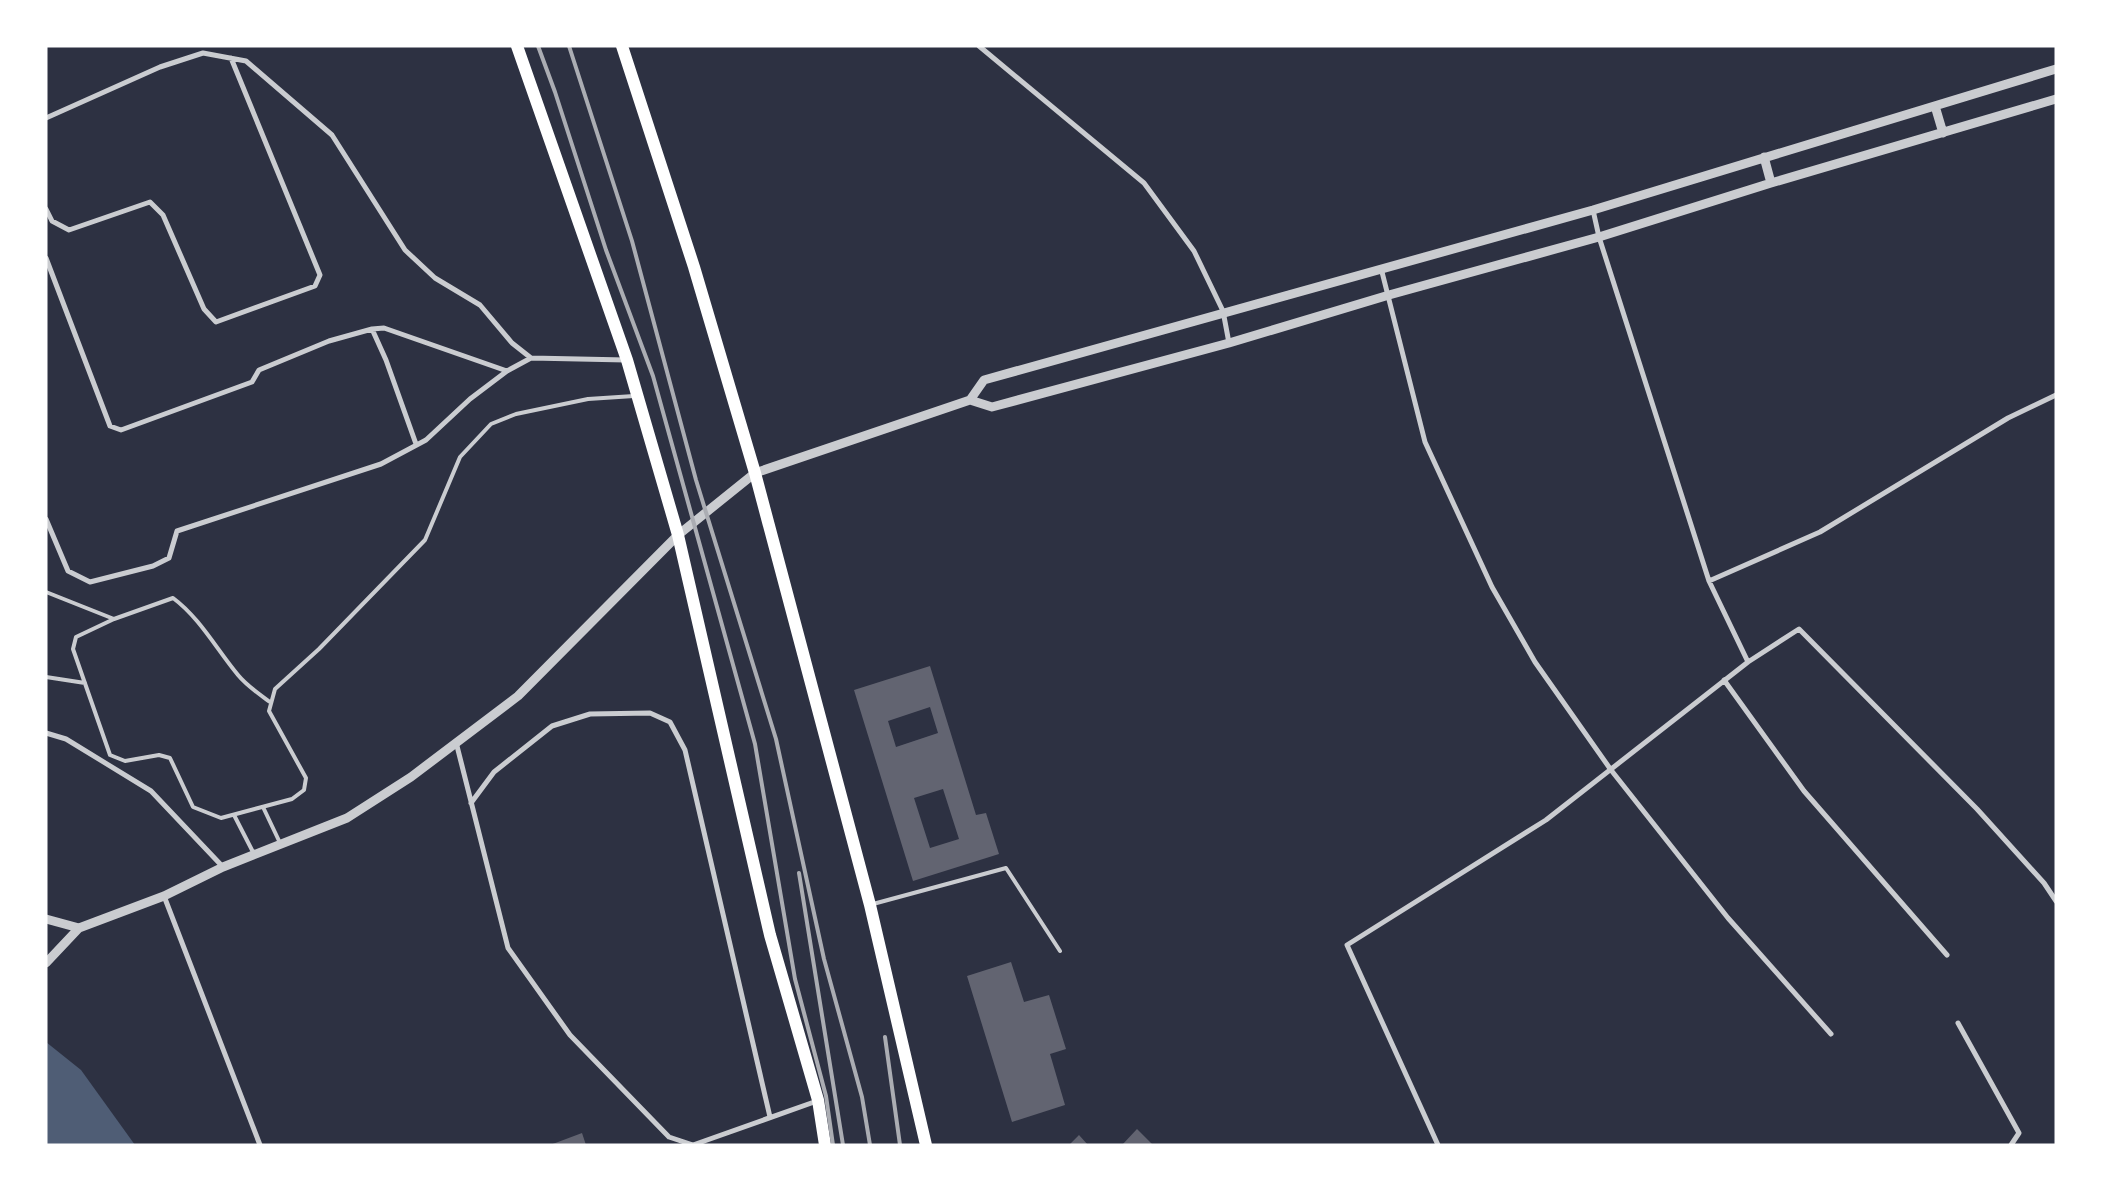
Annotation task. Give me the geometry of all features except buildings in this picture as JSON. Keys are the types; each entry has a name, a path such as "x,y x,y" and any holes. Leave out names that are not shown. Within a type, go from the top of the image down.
{"main road":[{"path":"518,46 627,360 678,535 770,935 818,1100 825,1145"},
{"path":"622,46 694,268 755,473 870,905 926,1145"}],"street":[{"path":"979,46 1144,183 1194,251 1223,311 1229,343"},
{"path":"46,118 160,67 203,53 246,60 332,135 405,250 435,278 480,305 512,343 531,358"},
{"path":"46,209 52,221 69,230 150,202 163,215 204,309 216,322 315,286 320,274 231,58"},
{"path":"46,963 79,928 164,896 223,867 255,856 347,818 411,777 518,696 678,535 755,473 970,400 984,380 1223,311 1592,210 2056,69"},
{"path":"970,400 992,407 1229,343 1389,295 1599,237 1771,183 2056,99"},
{"path":"1935,106 1943,132"},
{"path":"1764,157 1771,183"},
{"path":"1592,210 1709,581 1748,662"},
{"path":"46,258 110,426 121,430 252,382 259,370 329,341 372,329 384,328 507,371"},
{"path":"1381,268 1425,442 1492,587 1534,662 1611,770 1728,918 1831,1034"},
{"path":"372,329 386,360 416,444"},
{"path":"46,519 68,571 90,582 153,566 169,558 177,531 381,464 426,440 470,399 507,371 531,358 627,360"},
{"path":"1709,581 1820,532 2008,418 2056,395"},
{"path":"1438,1145 1347,944 1546,820 1724,680 1799,629 1977,809 2044,883 2056,901"},
{"path":"1724,680 1804,791 1947,955"},
{"path":"471,803 494,772 552,726 590,714 650,713 670,722 685,750 770,1117"},
{"path":"46,733 66,739 151,791 223,867"},
{"path":"456,742 508,948 570,1035 669,1137 694,1144 818,1100"},
{"path":"164,896 260,1145"},
{"path":"46,919 79,928"},
{"path":"1958,1023 2020,1132 2011,1145"}],"lane":[{"path":"270,702 255,692 239,677 186,607 173,598 114,619 76,637 73,649 110,755 125,761 160,756 170,758 193,807 221,818 292,799 304,790 306,778 269,711 275,689 319,649 425,540 460,457 491,424 516,414 588,398 637,396"},
{"path":"46,592 114,619"},
{"path":"46,678 85,683"},
{"path":"263,807 281,845"},
{"path":"234,815 255,856"},
{"path":"870,905 1006,868 1060,951"}],"water":[{"path":"46,1042 81,1070 135,1145 46,1145"}],"railway":[{"path":"538,46 555,92 606,250 653,376 755,744 795,979 826,1096 833,1145"},
{"path":"569,46 632,241 696,480 776,739 824,959 862,1097 870,1145"},
{"path":"799,873 843,1145"},
{"path":"885,1037 900,1145"}]}
